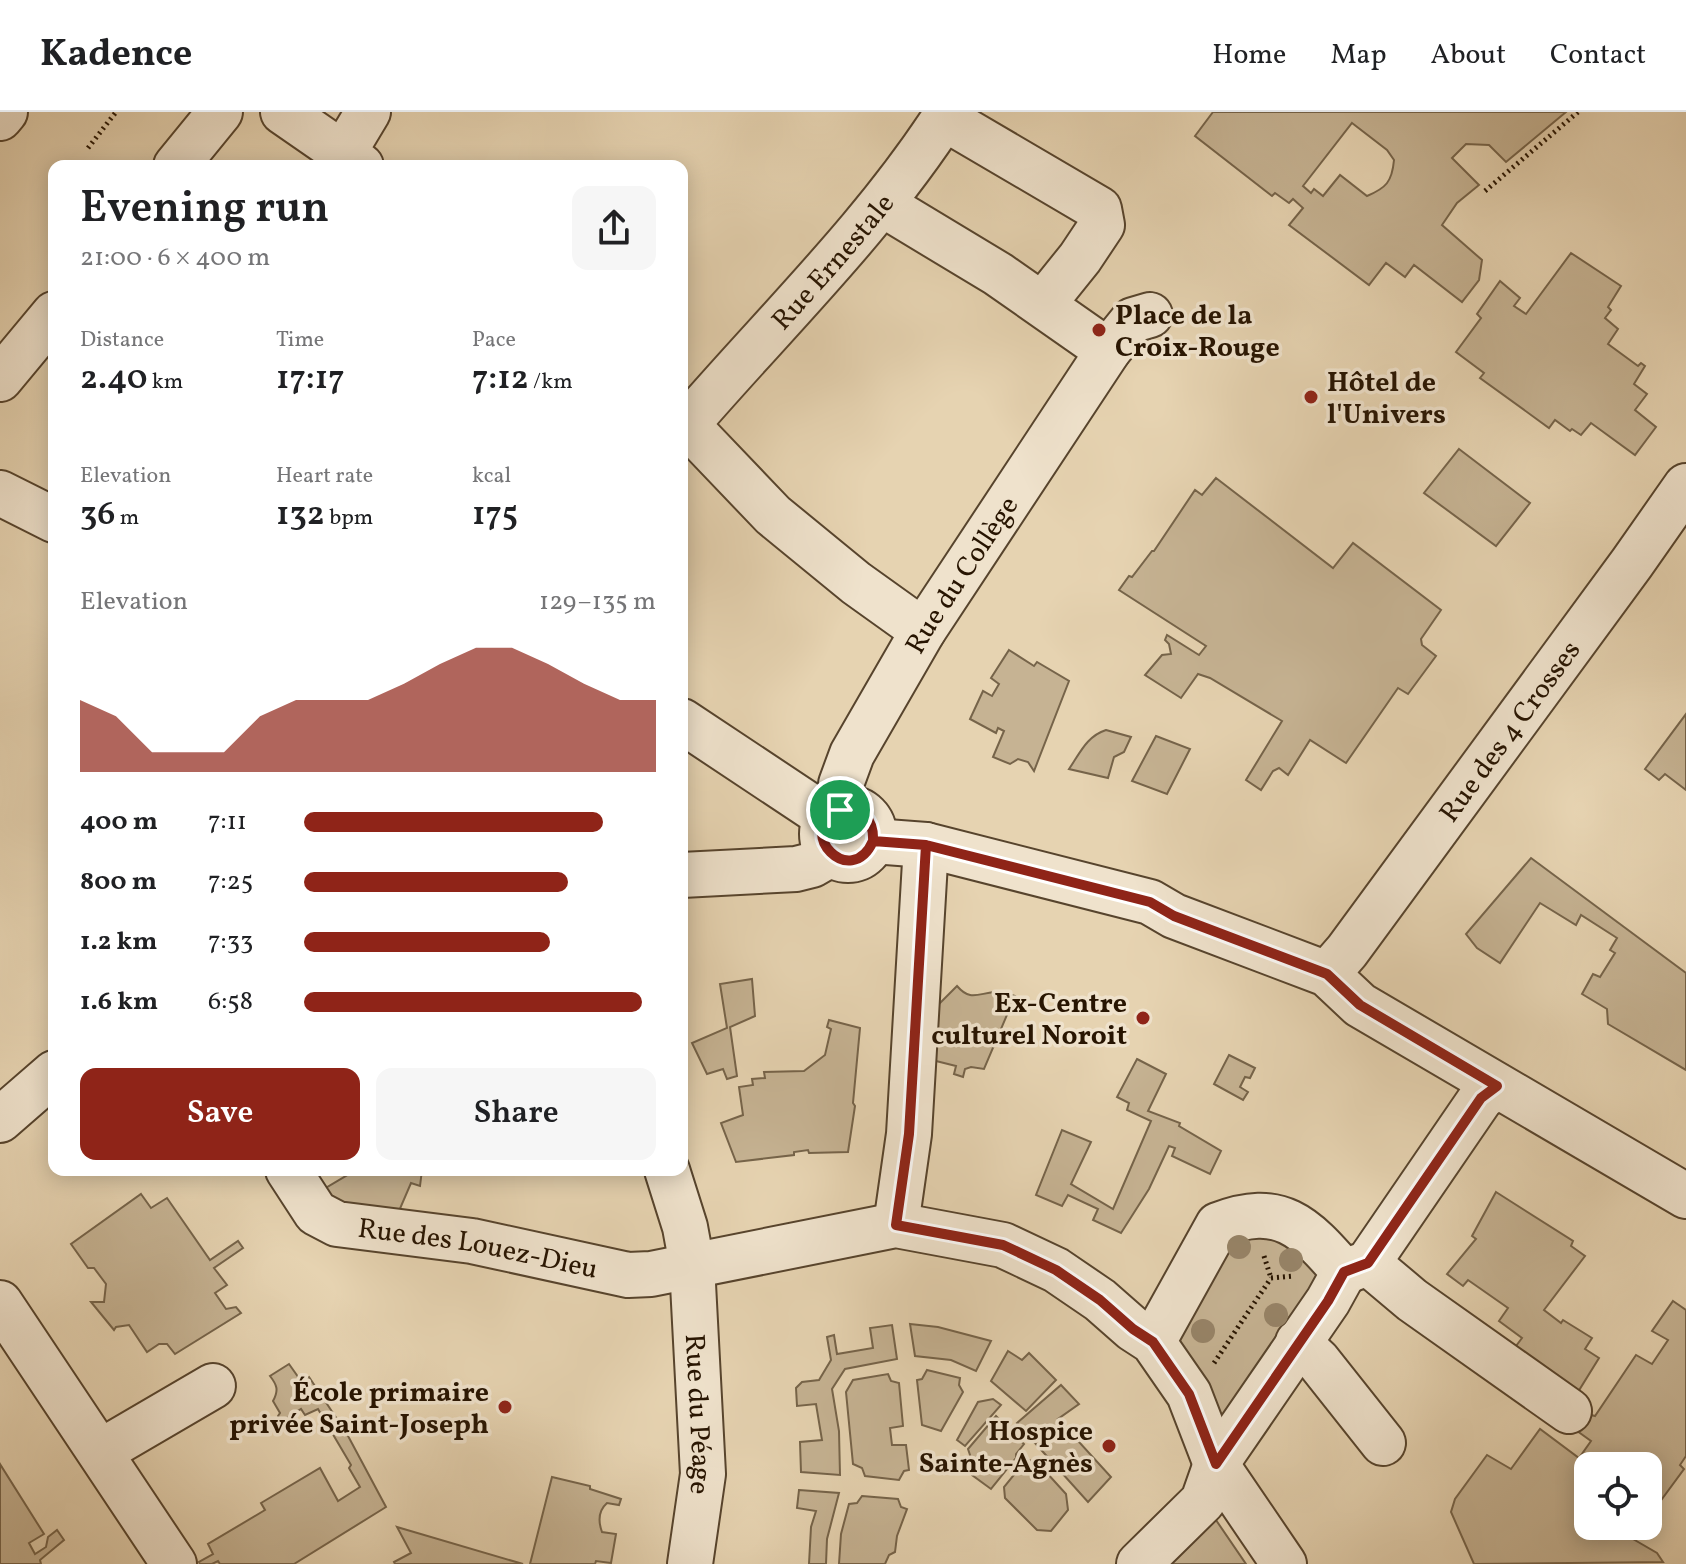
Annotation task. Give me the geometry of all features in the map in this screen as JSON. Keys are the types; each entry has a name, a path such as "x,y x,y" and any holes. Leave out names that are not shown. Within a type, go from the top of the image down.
{"street":[{"path":"0,118 5,112"},
{"path":"181,160 220,112"},
{"path":"283,112 352,159 368,112"},
{"path":"946,115 1099,209 1102,225 1043,304"},
{"name":"Rue Ernestale","path":"689,411 882,204 946,115"},
{"path":"882,204 1043,304 1108,351"},
{"name":"Rue du Collège","path":"833,827 841,784 852,754 923,631 1108,351 1133,320 1150,315"},
{"path":"0,379 48,321"},
{"path":"689,411 773,515 856,583 923,631"},
{"name":"Rue des 4 Crosses","path":"1327,974 1347,951 1686,486"},
{"path":"0,493 48,517"},
{"path":"688,725 833,827 837,858 852,860 865,854 873,841 926,845 1150,902 1174,916 1327,974 1360,1005 1686,1196"},
{"path":"688,875 796,869 812,865 833,827"},
{"path":"926,845 909,1134 896,1225 1003,1245 1056,1270 1153,1342 1189,1394 1216,1464 1284,1564"},
{"path":"0,1120 48,1078"},
{"path":"1139,1564 1203,1501 1216,1464 1298,1342 1481,1098 1497,1086"},
{"name":"Rue des Louez-Dieu","path":"292,1176 316,1213 337,1224 484,1243 613,1274 640,1275 896,1225"},
{"name":"Rue du Péage","path":"669,1176 685,1227 692,1265 703,1474 690,1564"},
{"path":"1153,1342 1218,1225 1238,1217 1259,1214 1283,1217 1322,1247 1412,1300 1569,1411"},
{"path":"0,1303 174,1564"},
{"path":"1298,1342 1318,1361 1383,1443"},
{"path":"100,1452 213,1386"}],"path":[{"path":"88,148 116,112"},
{"path":"1485,191 1578,112"},
{"path":"1214,1363 1271,1278"}],"shaded area":[{"path":"1213,112 1566,112 1506,162 1489,145 1466,144 1452,158 1479,185 1457,203 1442,225 1482,260 1479,280 1462,302 1414,265 1405,277 1386,263 1369,285 1289,225 1303,208 1293,199 1289,203 1275,193 1272,196 1195,136","holes":["1352,123 1387,150 1394,160 1390,179 1367,196 1340,175 1323,196 1314,189 1311,193 1303,186"]},
{"path":"1571,253 1621,286 1605,318 1618,329 1608,344 1638,366 1641,363 1645,366 1634,384 1647,394 1635,410 1656,427 1635,455 1591,423 1581,435 1555,420 1549,428 1480,378 1484,373 1456,352 1481,318 1477,314 1500,281 1520,298 1514,306 1526,314"},
{"path":"1459,449 1530,503 1496,546 1424,493"},
{"path":"1216,478 1333,568 1353,543 1441,610 1421,639 1422,645 1436,656 1408,694 1398,688 1346,763 1310,740 1288,775 1279,768 1273,771 1261,790 1246,780 1282,721 1210,678 1198,674 1181,698 1145,675 1162,655 1171,654 1165,640 1167,635 1199,655 1206,646 1119,590 1154,551 1195,490 1202,495"},
{"path":"1009,650 1034,666 1037,662 1069,681 1034,771 1028,762 1018,759 1010,764 993,757 1004,731 998,728 996,733 970,719 983,691 992,696 999,684 991,678"},
{"path":"1686,714 1686,790 1665,774 1659,780 1645,769"},
{"path":"1106,730 1131,737 1124,752 1114,757 1108,778 1069,769 1089,741"},
{"path":"1156,736 1190,749 1167,794 1132,781"},
{"path":"1531,858 1686,973 1686,1070 1608,1024 1607,1009 1582,994 1593,974 1600,977 1615,953 1610,950 1617,938 1581,915 1576,925 1540,903 1500,963 1477,948 1466,934"},
{"path":"752,979 755,1016 730,1027 737,1076 727,1079 723,1069 707,1074 692,1043 727,1028 720,984"},
{"path":"957,986 970,995 997,992 1015,996 984,1069 965,1069 963,1077 954,1074 956,1066 924,1058 938,1005"},
{"path":"829,1020 860,1028 855,1106 848,1152 809,1153 808,1150 794,1152 794,1155 736,1162 721,1123 743,1115 739,1087 753,1085 752,1079 765,1078 764,1072 804,1071 825,1055 831,1029 827,1027"},
{"path":"1229,1055 1255,1068 1240,1087 1248,1092 1243,1100 1214,1084"},
{"path":"1137,1059 1166,1074 1148,1111 1180,1123 1179,1126 1221,1151 1210,1174 1172,1156 1175,1148 1169,1146 1149,1189 1121,1233 1093,1220 1098,1209 1068,1195 1062,1206 1036,1195 1062,1130 1091,1142 1071,1184 1113,1209 1151,1121 1127,1110 1129,1103 1117,1097"},
{"path":"346,1176 421,1176 420,1186 411,1183 396,1218 340,1212 319,1192"},
{"path":"1496,1192 1573,1241 1571,1246 1585,1256 1544,1310 1561,1323 1563,1320 1592,1338 1585,1349 1599,1358 1573,1400 1507,1358 1522,1338 1499,1321 1508,1308 1468,1280 1463,1286 1447,1274 1476,1239 1472,1236"},
{"path":"141,1194 151,1208 167,1198 210,1260 238,1241 243,1248 214,1268 227,1285 215,1293 226,1309 236,1307 241,1313 175,1354 167,1344 159,1344 147,1352 129,1325 114,1330 91,1302 104,1302 106,1284 94,1268 88,1268 71,1244"},
{"path":"1238,1217 1344,1272 1216,1464 1153,1342"},
{"path":"1673,1301 1686,1310 1686,1456 1680,1465 1684,1469 1662,1499 1662,1452 1583,1452 1591,1441 1573,1428 1584,1413 1595,1416 1636,1355 1652,1364 1668,1340 1652,1331"},
{"path":"910,1324 938,1327 991,1341 976,1371 951,1360 915,1356"},
{"path":"892,1325 897,1359 845,1369 832,1389 839,1431 840,1475 801,1472 800,1442 822,1440 816,1404 797,1406 796,1388 802,1382 819,1380 831,1360 827,1337 834,1335 837,1354 873,1348 870,1328"},
{"path":"1008,1351 1022,1360 1029,1353 1056,1380 1026,1411 991,1381"},
{"path":"289,1364 301,1381 309,1377 347,1434 386,1507 294,1564 220,1564 218,1561 200,1564 213,1554 208,1544 265,1510 261,1503 320,1468 338,1501 360,1487 349,1468 351,1465 318,1409 305,1415 301,1409 281,1422 273,1401 276,1388 270,1376"},
{"path":"927,1370 960,1378 959,1385 963,1392 941,1431 922,1425 917,1380 922,1379"},
{"path":"888,1374 891,1381 899,1383 903,1426 890,1428 892,1445 906,1445 909,1470 904,1471 899,1480 865,1476 862,1468 853,1464 846,1392 853,1380"},
{"path":"1061,1385 1079,1404 1058,1419 1111,1477 1088,1502 1017,1423"},
{"path":"993,1399 1001,1405 965,1446 957,1440 978,1402"},
{"path":"996,1416 1024,1444 991,1489 972,1475 974,1467 968,1449"},
{"path":"1540,1429 1574,1454 1574,1540 1635,1540 1657,1553 1663,1562 1474,1564 1451,1512 1455,1499 1487,1455 1511,1469"},
{"path":"1026,1460 1036,1461 1066,1494 1068,1510 1051,1531 1037,1530 1005,1498 1004,1487"},
{"path":"0,1464 44,1534 29,1543 35,1554 46,1547 48,1537 57,1530 64,1540 40,1560 41,1564 0,1564"},
{"path":"552,1477 590,1486 590,1489 621,1499 619,1505 607,1503 600,1516 602,1532 616,1534 611,1563 530,1564"},
{"path":"799,1490 839,1493 827,1539 826,1564 809,1564 811,1527 816,1511 797,1508"},
{"path":"862,1496 898,1499 901,1507 907,1509 895,1552 889,1555 885,1564 839,1564 841,1534 849,1504 857,1503"},
{"path":"1203,1501 1246,1564 1139,1564"},
{"path":"397,1527 523,1564 395,1564 411,1553"}],"place":[{"name":"Place de la Croix-Rouge","path":"1099,330"},
{"name":"Hôtel de l'Univers","path":"1311,397"},
{"name":"Ex-Centre culturel Noroit","path":"1143,1018"},
{"name":"École primaire privée Saint-Joseph","path":"505,1407"},
{"name":"Hospice Sainte-Agnès","path":"1109,1446"}],"route":[{"path":"840,810 828,818 822,832 826,848 837,858 859,858 873,841 895,842 926,845 1150,902 1174,916 1327,974 1360,1005 1497,1086 1481,1098 1368,1263 1344,1272 1328,1301 1216,1464 1189,1394 1153,1342 1100,1300 1056,1270 1003,1245 896,1225 909,1134 926,845 873,841 872,823 865,815 853,809 840,810"}]}
